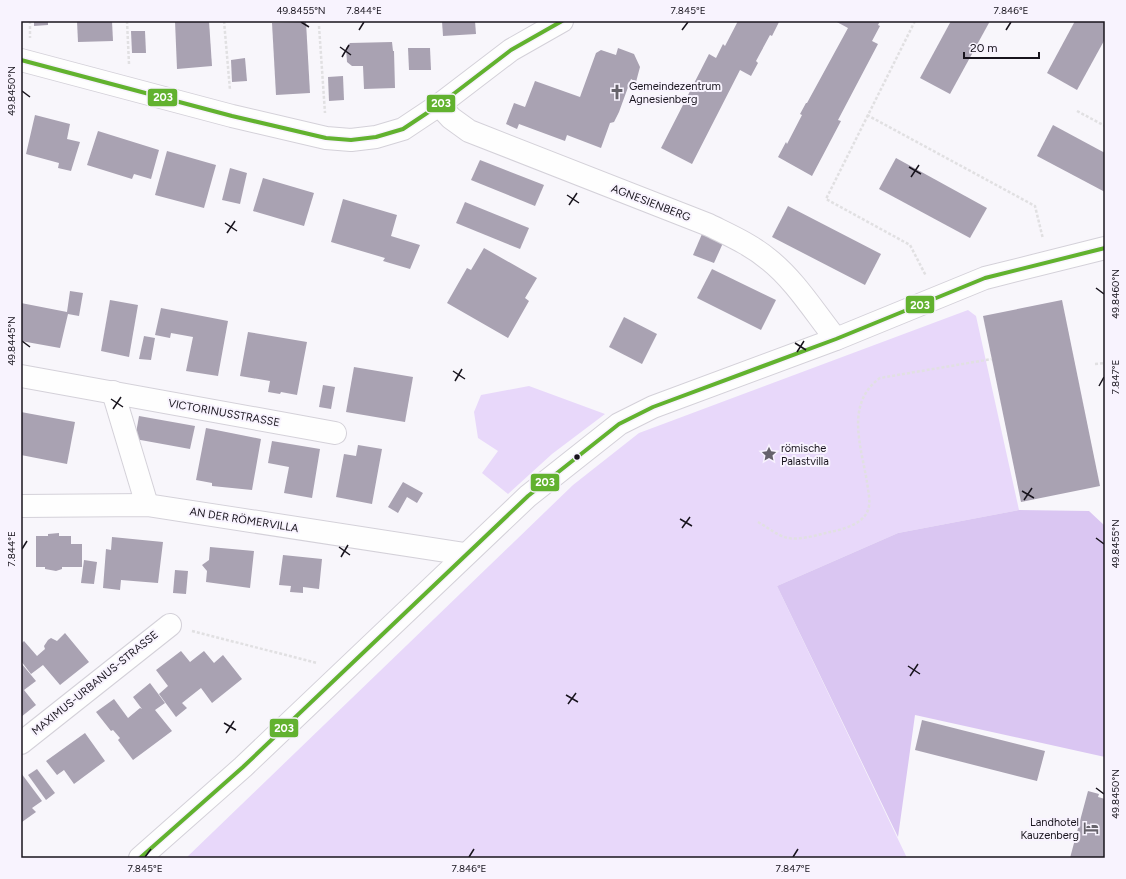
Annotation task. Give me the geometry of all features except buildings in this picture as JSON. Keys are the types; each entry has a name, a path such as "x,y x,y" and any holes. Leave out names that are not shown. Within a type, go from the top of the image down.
{"street":[{"path":"21,60 232,116 326,138 351,140 376,137 403,129 439,105 511,50 557,22"},
{"name":"AGNESIENBERG","path":"439,105 450,118 469,131 709,225 741,241 768,259 790,281 836,339"},
{"path":"140,858 243,767 465,554 528,496 619,424 668,401 836,339 985,278 1105,248"},
{"name":"VICTORINUSSTRASSE","path":"21,376 335,433"},
{"path":"112,392 147,504"},
{"name":"AN DER RÖMERVILLA","path":"21,506 147,504 465,554"},
{"name":"MAXIMUS-URBANUS-STRASSE","path":"21,743 170,625"}],"path":[{"path":"127,21 129,89"},
{"path":"224,21 232,116"},
{"path":"914,21 826,199 910,245 937,298"},
{"path":"319,26 326,138"},
{"path":"1077,111 1105,126"},
{"path":"867,115 1035,206 1049,262"},
{"path":"758,522 787,538 806,537 840,530 856,524 868,510 869,496 857,418 862,397 870,386 880,378 992,359"},
{"path":"1095,364 1105,363"},
{"path":"170,625 322,664 338,675"}],"shaded area":[{"path":"968,310 976,316 1019,510 898,533 777,586 907,858 186,858 573,485 639,433"},
{"path":"529,386 605,414 552,454 508,494 482,473 498,451 478,438 474,412 481,395"},
{"path":"1019,510 1089,511 1105,526 1105,757 915,715 898,837 777,586 898,533"}],"transit line":[{"name":"203","path":"21,60 232,116 326,138 351,140 376,137 403,129 439,105 511,50 562,21"},
{"name":"203","path":"140,858 243,767 528,496 619,424 653,407 836,339 985,278 1105,248"}],"place":[{"name":"Gemeindezentrum Agnesienberg","path":"617,92"},
{"name":"römische Palastvilla","path":"769,454"},
{"name":"Landhotel Kauzenberg","path":"1091,828"}]}
